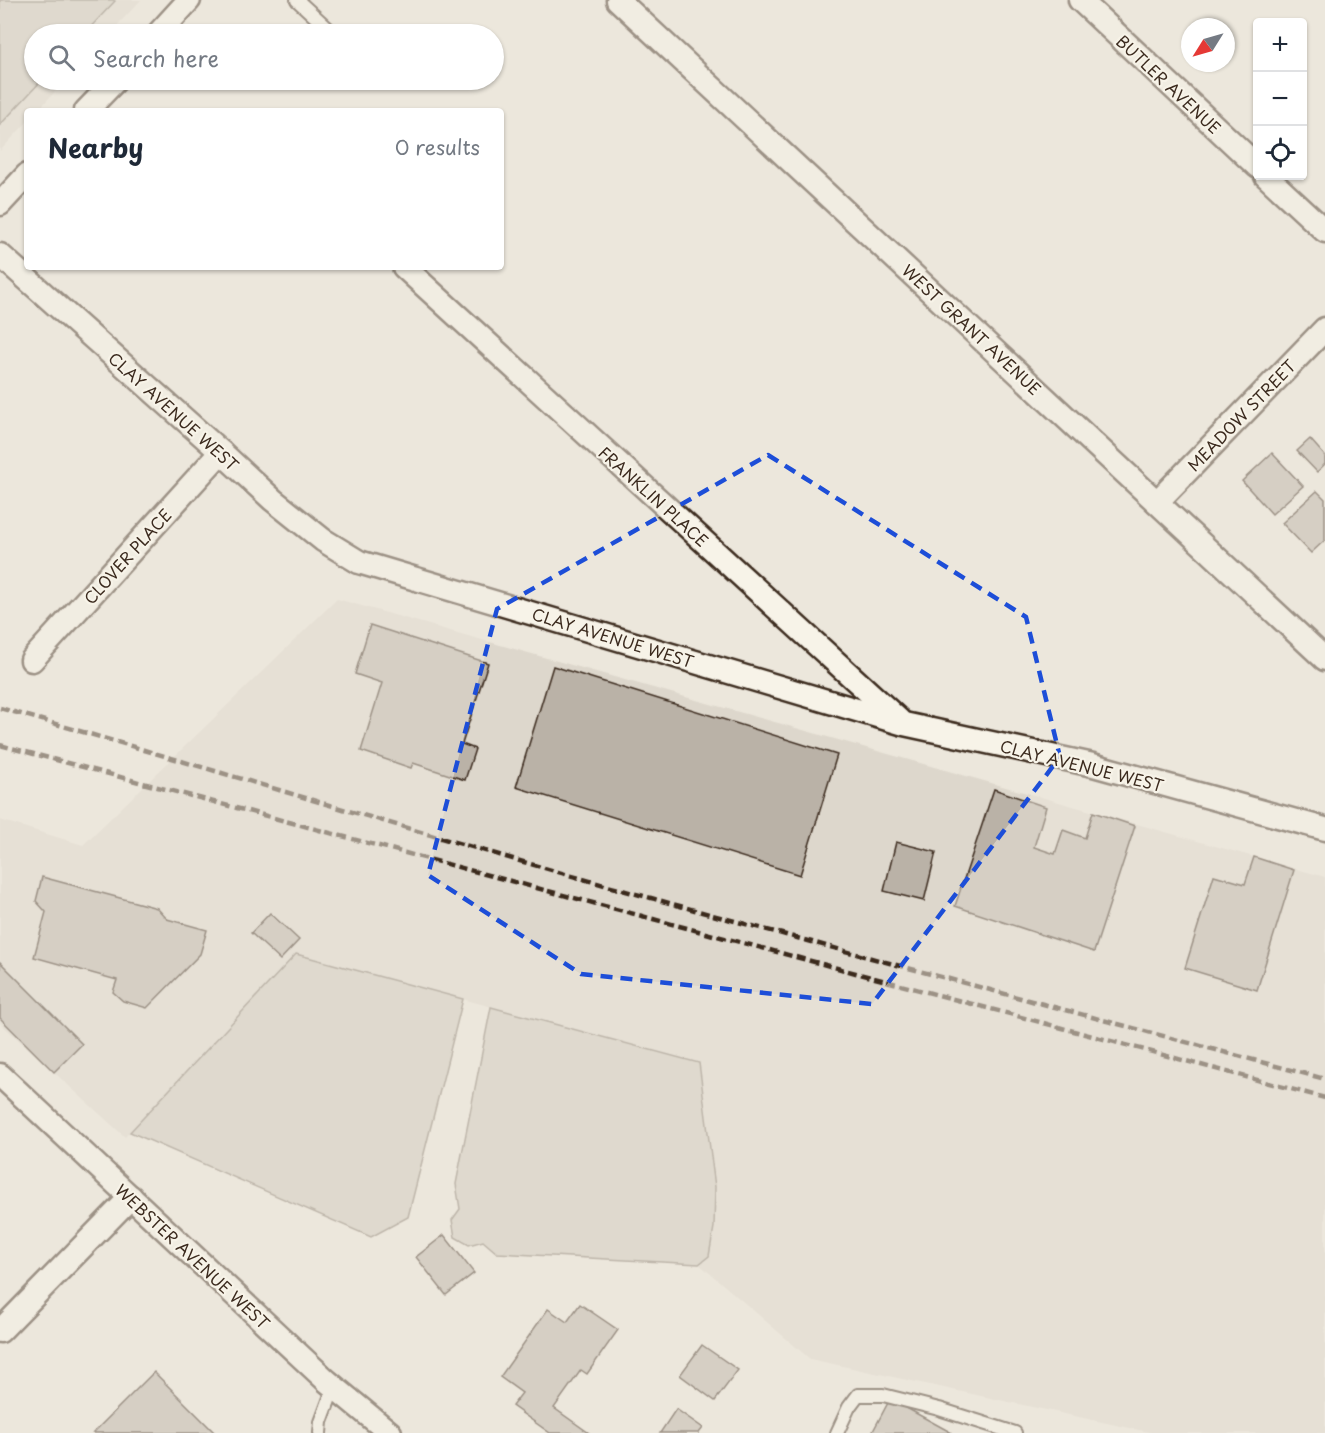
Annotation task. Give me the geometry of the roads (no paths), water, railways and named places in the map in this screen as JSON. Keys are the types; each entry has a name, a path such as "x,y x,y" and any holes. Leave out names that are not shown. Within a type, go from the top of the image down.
{"street":[{"path":"167,24 189,0"},
{"name":"WEST GRANT AVENUE","path":"618,0 1325,659"},
{"name":"BUTLER AVENUE","path":"1080,0 1253,163"},
{"path":"89,108 106,90"},
{"path":"0,204 24,178"},
{"path":"1270,180 1325,231"},
{"name":"CLAY AVENUE WEST","path":"0,255 273,500 323,540 359,562 904,724 1093,765 1325,829"},
{"name":"FRANKLIN PLACE","path":"407,270 904,724"},
{"name":"MEADOW STREET","path":"1156,501 1325,329"},
{"name":"CLOVER PLACE","path":"33,660 221,452"},
{"name":"WEBSTER AVENUE WEST","path":"0,1075 334,1387 390,1433"},
{"path":"0,1331 131,1197"}],"lane":[{"path":"297,0 323,24"},
{"path":"320,1433 321,1422 334,1387"},
{"path":"837,1433 849,1407 858,1395 883,1395 939,1409 1015,1433"}],"railway":[{"path":"0,708 569,875 1325,1079"},
{"path":"0,745 1325,1098"}]}
